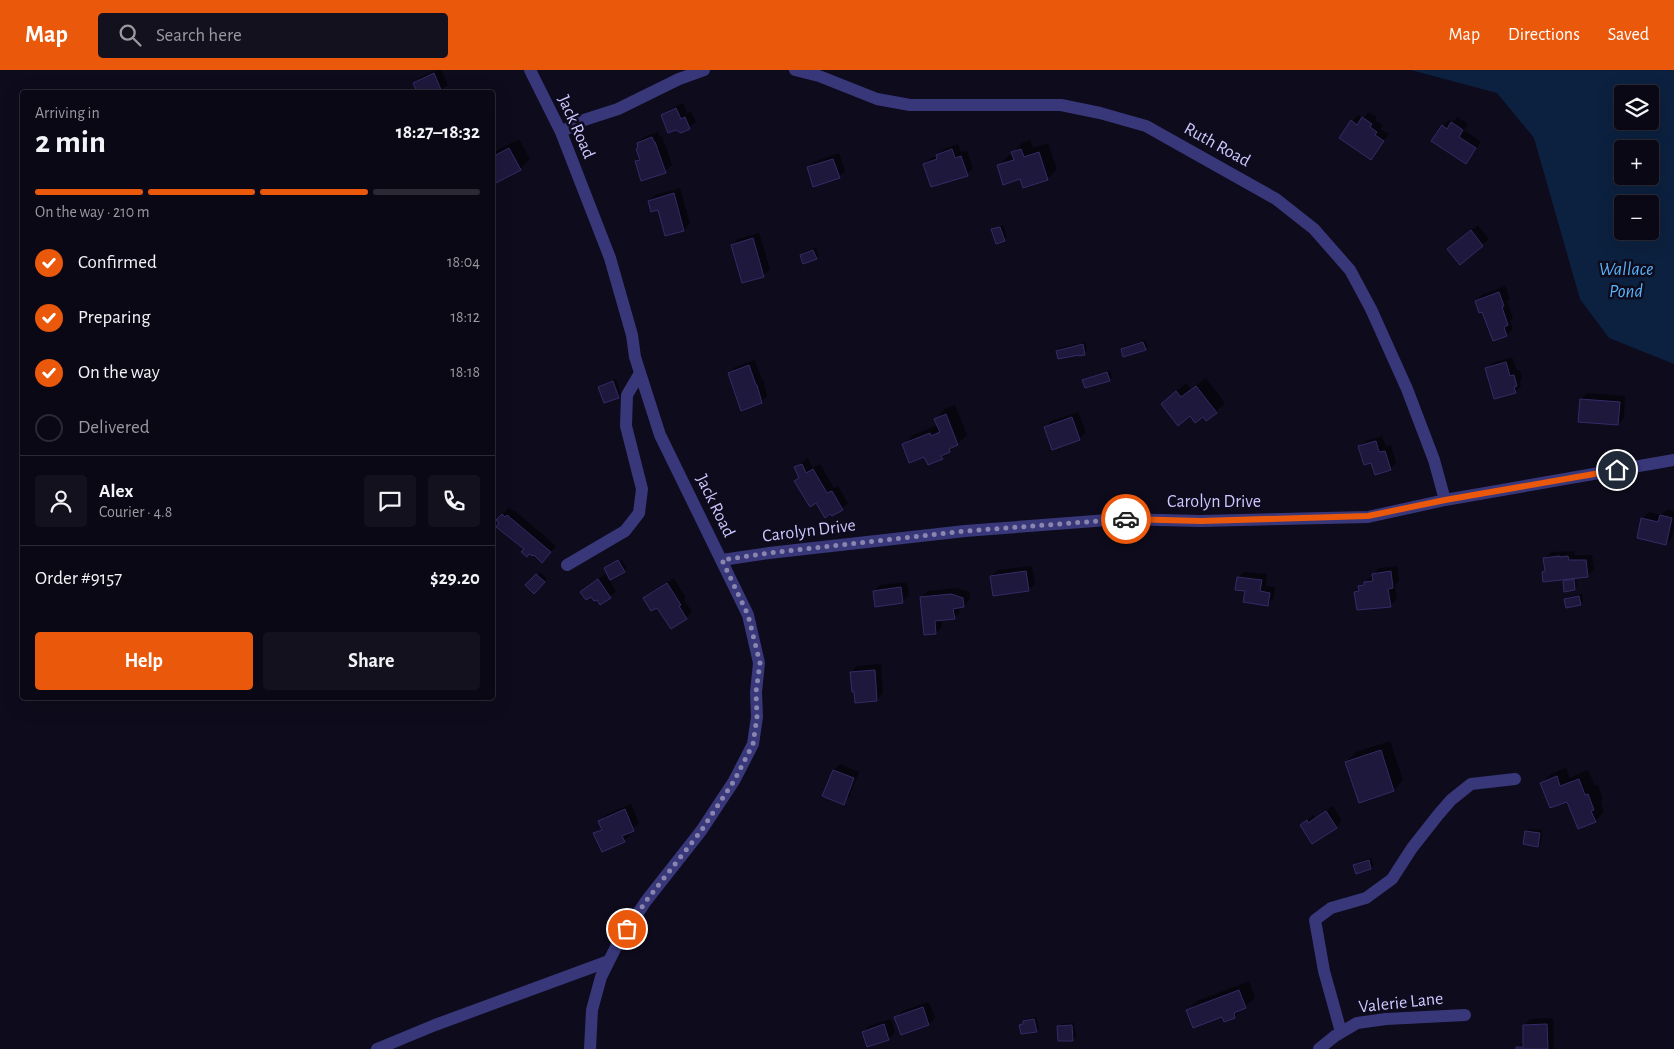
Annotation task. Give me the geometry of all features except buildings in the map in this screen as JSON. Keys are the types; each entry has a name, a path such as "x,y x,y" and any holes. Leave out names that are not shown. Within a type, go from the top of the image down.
{"street":[{"name":"Jack Road","path":"530,70 561,132 610,258 632,336 635,356 660,435 748,615 760,663 756,692 757,717 753,744 734,781 701,831 646,901 618,943 601,977 592,1010 590,1049"},
{"path":"561,132 584,120 618,109 679,79 704,70"},
{"name":"Ruth Road","path":"795,70 820,76 877,99 910,105 1060,105 1100,113 1146,126 1276,199 1314,229 1350,270 1371,309 1407,389 1434,460 1445,500"},
{"path":"568,565 625,531 639,513 642,489 626,426 627,394 640,373"},
{"name":"Carolyn Drive","path":"722,560 966,531 1111,520 1201,521 1368,516 1445,500 1674,460"},
{"path":"1341,1032 1324,971 1315,920 1332,908 1366,898 1392,879 1412,848 1438,815 1451,800 1472,784 1515,779"},
{"path":"377,1049 435,1025 609,961"},
{"name":"Valerie Lane","path":"1319,1049 1341,1032 1357,1023 1386,1019 1465,1015"}],"water":[{"name":"Wallace Pond","path":"1411,70 1674,70 1674,364 1609,338 1580,299 1534,138 1497,93"}],"way so far":[{"path":"627,929 646,901 701,831 734,781 753,744 757,717 756,692 760,663 748,615 722,560 966,531 1126,519"}],"route":[{"path":"1126,519 1201,521 1368,516 1445,500 1617,470"}]}
